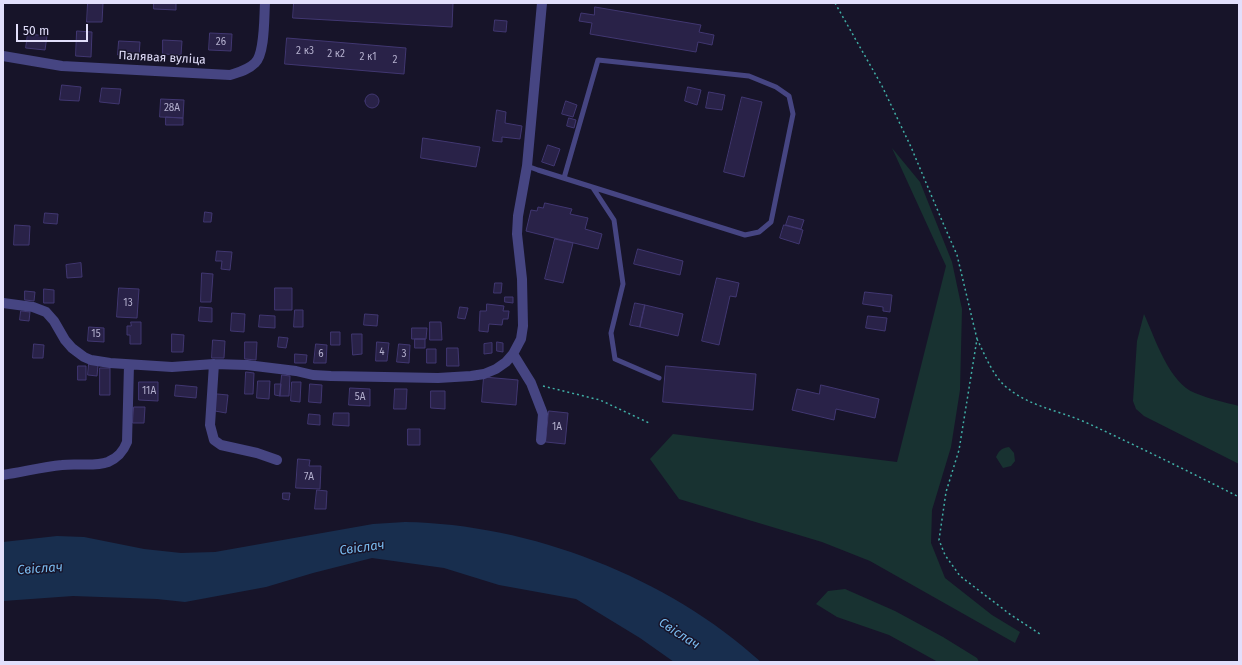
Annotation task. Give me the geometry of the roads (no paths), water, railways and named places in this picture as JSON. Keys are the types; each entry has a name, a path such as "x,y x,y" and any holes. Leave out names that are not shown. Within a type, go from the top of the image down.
{"street":[{"name":"Палявая вуліца","path":"3,56 62,66 230,75 246,70 256,63 261,54 265,3"},
{"path":"3,303 34,307 46,312 54,321 65,340 72,348 84,357 97,361 129,365 172,367 214,364 254,366 296,371 313,375 444,378 484,374 496,369 506,362 513,354 521,339 522,279 517,234 518,216 527,166 542,3"},
{"path":"513,354 531,383 543,414 541,440"},
{"path":"214,364 210,425 214,440 222,445 257,453 277,460"},
{"path":"3,475 62,465 107,462 116,458 123,452 127,442 129,365"}],"lane":[{"path":"527,166 593,188 745,235 759,232 771,222 793,114 789,96 776,87 749,76 598,60 564,178"},
{"path":"593,188 614,220 623,284 611,333 616,359 660,378"}],"water":[{"name":"Свіслач","path":"405,522 452,525 500,533 548,545 595,561 640,581 684,605 724,632 761,662 674,662 640,638 576,599 499,585 444,568 372,558 266,587 185,602 157,599 73,596 3,601 3,542 57,536 84,537 144,549 181,553 215,552 373,524"}]}
